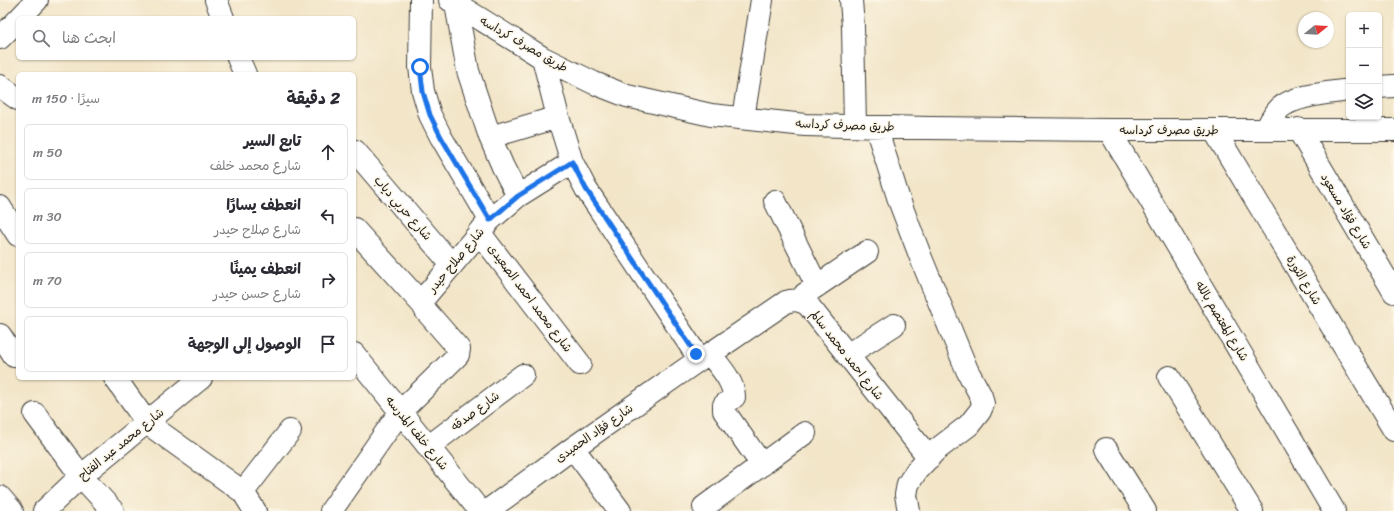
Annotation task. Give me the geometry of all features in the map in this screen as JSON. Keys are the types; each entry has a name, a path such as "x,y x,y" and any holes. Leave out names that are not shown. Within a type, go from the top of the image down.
{"street":[{"path":"216,0 222,16"},
{"name":"شارع محمد احمد الصعيدى","path":"421,0 420,67 423,92 430,115 484,226 580,364"},
{"path":"743,118 762,0"},
{"path":"851,0 853,27 866,126 899,200 967,370 981,396 983,404 980,411 969,425 929,458 917,470 908,484 906,495 909,511"},
{"path":"453,2 468,72 490,137 518,196"},
{"name":"طريق مصرف كرداسه","path":"453,2 543,58 594,82 628,96 711,115 805,125 1109,130 1394,130"},
{"path":"0,38 16,21"},
{"path":"543,58 558,117 572,162 586,189 696,354 706,356 732,384 734,397 724,405 724,412 762,465"},
{"path":"239,60 244,72"},
{"path":"0,86 16,98"},
{"path":"1382,87 1394,86"},
{"path":"1266,129 1273,116 1280,108 1290,102 1346,91"},
{"path":"490,137 558,117"},
{"name":"شارع فؤاد مسعود","path":"1298,129 1394,292"},
{"name":"شارع المعتصم بالله","path":"1109,130 1334,511"},
{"name":"شارع الثورة","path":"1214,130 1394,430"},
{"name":"شارع حربي دياب","path":"356,152 452,265"},
{"name":"شارع صلاح حيدر","path":"331,511 400,412 458,355 459,349 426,310 423,304 424,298 484,226 518,196 572,162"},
{"path":"775,201 817,286"},
{"path":"0,206 16,232"},
{"path":"356,231 423,304"},
{"path":"706,356 786,302 798,300 867,252"},
{"name":"شارع احمد محمد سالم","path":"798,300 808,305 929,458"},
{"path":"847,355 894,325"},
{"path":"0,335 11,359"},
{"name":"شارع فؤاد الحميدى","path":"487,511 573,448 706,356"},
{"name":"شارع خلف المدرسه","path":"356,357 480,511"},
{"name":"شارع صدقه","path":"428,447 523,374"},
{"path":"1169,377 1252,511"},
{"path":"116,380 147,423 243,492 255,511"},
{"name":"شارع محمد عبد الفتاح","path":"44,511 81,476 199,380"},
{"path":"35,414 81,476 113,511"},
{"path":"243,492 290,431"},
{"path":"704,507 805,433"},
{"path":"573,448 620,511"},
{"path":"1106,450 1145,511"}],"route":[{"path":"420,67 423,92 430,115 441,137 490,220 518,196 572,162 586,189 696,354"}]}
